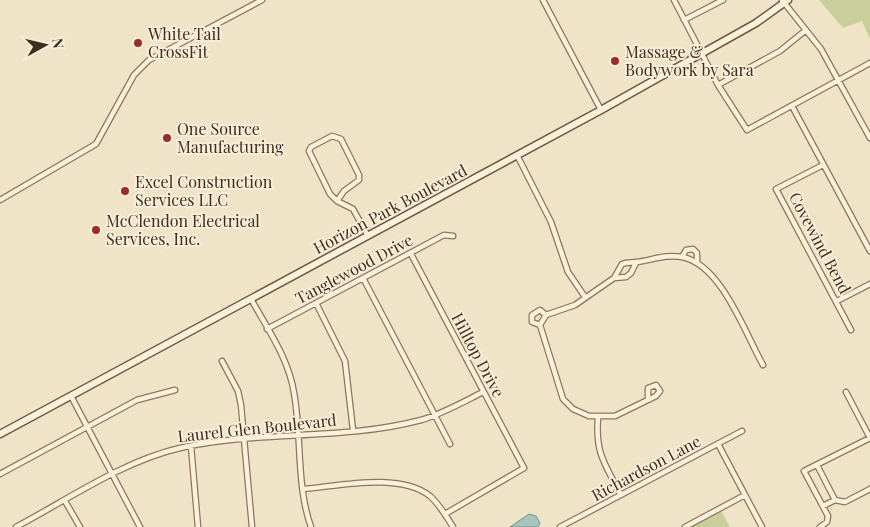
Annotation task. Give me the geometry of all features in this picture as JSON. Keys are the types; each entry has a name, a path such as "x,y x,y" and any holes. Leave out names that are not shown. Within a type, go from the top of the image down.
{"street":[{"path":"0,200 96,144 134,75 145,64 262,0"},
{"path":"543,0 601,110"},
{"path":"674,0 718,85 747,130 870,63"},
{"path":"684,20 724,0"},
{"path":"785,1 821,48 869,135"},
{"name":"Horizon Park Boulevard","path":"0,434 601,110 756,23 785,1"},
{"path":"718,85 780,51 806,30"},
{"path":"792,106 870,251"},
{"path":"336,201 344,191 359,180 359,175 341,139 332,136 311,147 309,151 330,194 336,201 354,209 368,236"},
{"path":"517,155 551,222 568,272 585,297"},
{"name":"Covewind Bend","path":"823,165 776,189 851,330"},
{"name":"Tanglewood Drive","path":"267,329 444,235 453,236"},
{"path":"682,257 686,250 693,249 697,253 697,262"},
{"name":"Hilltop Drive","path":"410,254 524,468 445,514"},
{"path":"614,278 622,264 636,263 662,256 682,257 697,262 718,282 763,364"},
{"path":"636,263 631,273 614,278 575,305 546,315 540,325 563,399 573,409 598,417 615,416 648,400"},
{"path":"363,278 450,444"},
{"path":"837,301 870,284"},
{"path":"251,298 291,378 303,489 311,527"},
{"path":"316,303 345,361 353,430"},
{"path":"540,325 532,322 532,315 540,310 546,315"},
{"path":"222,361 239,396 252,527"},
{"path":"0,474 143,397 175,390"},
{"name":"Laurel Glen Boulevard","path":"17,527 113,474 161,453 191,446 244,439 400,425 434,415 483,392"},
{"path":"820,527 828,520 823,506 804,471 870,438 846,392"},
{"path":"71,396 140,527"},
{"path":"598,417 596,442 602,459 621,495"},
{"name":"Richardson Lane","path":"560,527 742,431"},
{"path":"718,444 762,527"},
{"path":"191,446 198,527"},
{"path":"817,465 836,500 842,503 870,489"},
{"path":"303,489 398,483 425,493 445,514 453,527"},
{"path":"685,527 745,495"},
{"path":"65,500 80,527"},
{"path":"823,506 836,500"}],"green space":[{"path":"819,0 870,0 870,39 862,21 843,28"},
{"path":"721,511 730,527 690,527"}],"water":[{"path":"529,514 536,516 540,523 538,527 510,527"}],"place":[{"name":"White Tail CrossFit","path":"138,43"},
{"name":"Massage & Bodywork by Sara","path":"615,61"},
{"name":"One Source Manufacturing","path":"167,138"},
{"name":"Excel Construction Services LLC","path":"125,191"},
{"name":"McClendon Electrical Services, Inc.","path":"96,230"}]}
